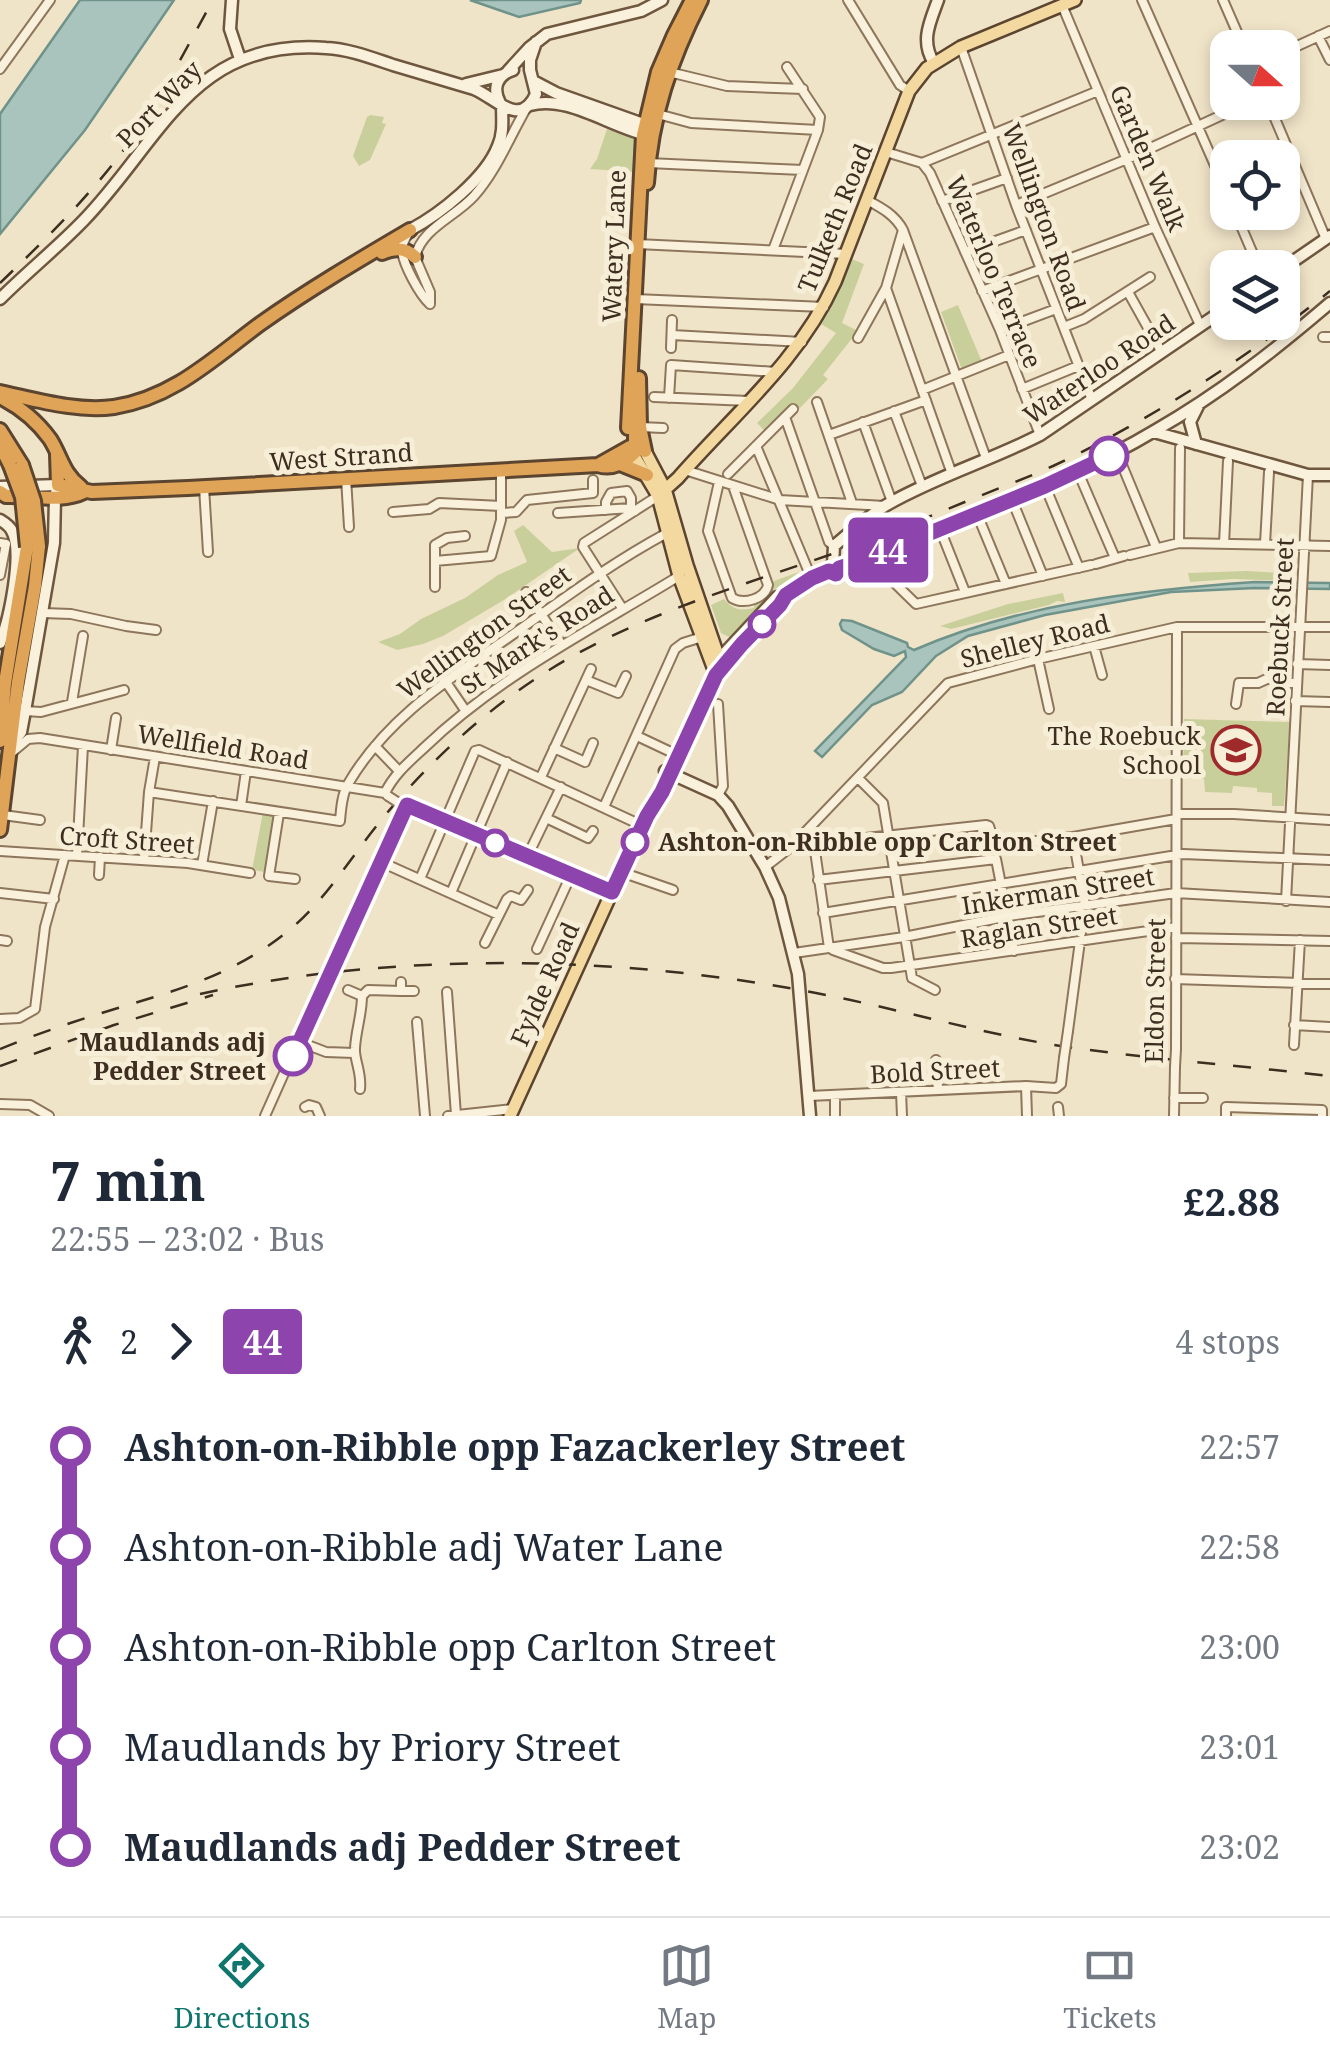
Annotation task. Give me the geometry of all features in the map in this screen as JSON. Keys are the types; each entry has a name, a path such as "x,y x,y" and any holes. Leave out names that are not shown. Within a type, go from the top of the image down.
{"highway":[{"name":"Watery Lane","path":"640,456 634,428 642,400 638,300 649,125 665,53 692,0"},
{"name":"Watery Lane","path":"641,244 649,125 701,0"},
{"path":"0,395 80,408 116,406 148,398 187,380 330,277 410,230"},
{"path":"330,277 385,252 402,250 415,257"},
{"path":"0,395 27,413 49,439 71,478 86,491"},
{"path":"609,462 636,468 640,456 634,421 642,400"},
{"path":"609,462 634,428"},
{"path":"0,430 34,501 36,586 7,747 0,830"},
{"path":"0,445 16,465"},
{"path":"56,491 57,454"},
{"path":"609,462 640,456"},
{"name":"West Strand","path":"2,493 204,487 609,462"}],"main road":[{"name":"Tulketh Road","path":"682,474 777,372 824,307 910,91 920,76 960,47 1062,3"},
{"path":"640,456 668,474 682,474"},
{"name":"Watery Lane","path":"640,456 664,496"},
{"path":"682,474 664,496 668,533 679,576 706,637"},
{"path":"664,496 717,667"},
{"name":"Fylde Road","path":"668,772 673,753 717,667"},
{"name":"Fylde Road","path":"512,1112 717,667"}],"street":[{"path":"0,69 50,0"},
{"path":"232,0 230,29 240,59"},
{"path":"536,42 530,60 536,94 490,175 466,205 426,235 418,247 415,257 430,292 430,304 422,296 402,250 410,230 451,204 490,160 501,135 501,104 496,87 506,73 536,42 547,34 641,11 662,0"},
{"path":"848,0 900,85 910,91"},
{"path":"934,63 926,37 938,0"},
{"path":"1142,0 1210,153"},
{"path":"1222,0 1236,30"},
{"name":"Garden Walk","path":"1062,3 1200,325"},
{"path":"1300,44 1330,31"},
{"path":"1318,36 1330,60"},
{"name":"Port Way","path":"0,299 84,220 166,118 208,78 240,59 300,47 330,48 487,94 501,104"},
{"name":"Wellington Road","path":"960,47 1092,400"},
{"path":"773,250 820,118 787,67"},
{"path":"506,73 522,71 556,94 649,125"},
{"path":"668,72 727,86 803,88"},
{"name":"Port Way","path":"456,84 471,84 506,73"},
{"path":"922,163 1098,91"},
{"path":"501,104 513,110 541,102 649,125 692,123 818,130"},
{"path":"1016,205 1211,120"},
{"path":"1276,120 1328,238 1300,257"},
{"name":"Waterloo Terrace","path":"886,152 922,163 930,173 1000,330 1040,435"},
{"path":"648,163 803,170"},
{"path":"942,201 1007,178"},
{"path":"868,200 888,212 904,230 986,458"},
{"path":"982,291 1155,227"},
{"path":"858,338 886,288 904,230"},
{"path":"965,252 1026,230"},
{"path":"641,244 847,254"},
{"path":"1064,327 1084,319 1150,277"},
{"path":"886,288 952,474"},
{"path":"1128,292 1161,351"},
{"path":"638,300 824,307"},
{"path":"717,667 732,644 777,598 833,568 869,558 1078,472 1154,432 1275,350 1330,303"},
{"path":"1000,330 1056,309"},
{"name":"Waterloo Road","path":"834,546 888,504 1040,435 1210,319"},
{"path":"672,320 672,348"},
{"path":"672,335 802,342"},
{"path":"829,435 894,411 956,376 1009,355"},
{"path":"669,398 671,366 777,372"},
{"path":"1022,389 1078,366"},
{"path":"642,400 749,401"},
{"path":"817,402 852,502"},
{"path":"1196,444 1190,422 1199,405"},
{"path":"728,474 794,409"},
{"path":"894,411 922,486"},
{"path":"785,417 829,542 834,546 833,568"},
{"path":"682,474 780,500 888,504 863,422"},
{"path":"634,428 663,428"},
{"path":"1154,432 1308,475 1330,474"},
{"path":"756,446 808,570"},
{"path":"1179,543 1180,448"},
{"path":"1120,460 1156,548"},
{"path":"1224,544 1228,461"},
{"path":"435,561 492,556 501,509 501,469"},
{"path":"1078,472 1123,556"},
{"path":"1265,544 1268,472"},
{"name":"Roebuck Street","path":"1286,901 1308,475"},
{"path":"346,478 348,527"},
{"path":"393,512 429,510 439,502 516,512 528,500 593,493 592,480"},
{"path":"719,482 708,532 732,598 743,602 762,595 768,584 733,486"},
{"path":"2,493 40,484 56,491 54,543 25,733 7,747"},
{"path":"1045,486 1078,568"},
{"path":"204,487 208,552"},
{"path":"606,510 611,493 619,490 627,491 633,510"},
{"path":"622,608 584,550 584,543 633,510 664,496"},
{"path":"1012,500 1042,576"},
{"path":"558,514 633,510"},
{"path":"977,514 1006,584"},
{"path":"0,520 12,531 16,560 0,643"},
{"path":"940,529 964,592"},
{"name":"Wellington Street","path":"345,787 374,746 417,702 599,574 668,533"},
{"path":"435,588 435,545 439,540 465,536"},
{"path":"0,574 5,542"},
{"path":"869,558 916,604 1179,543 1330,546"},
{"name":"St Mark's Road","path":"387,795 399,771 465,710 515,674 679,576"},
{"path":"526,592 562,645"},
{"path":"717,667 786,595"},
{"path":"43,613 70,614 156,630"},
{"name":"Shelley Road","path":"765,867 792,846 948,684 1177,627 1330,627"},
{"name":"Eldon Street","path":"1174,1116 1177,627"},
{"path":"72,702 83,636"},
{"path":"604,807 675,649 706,637 732,644"},
{"path":"1094,646 1102,676"},
{"path":"495,647 515,674"},
{"path":"1038,659 1049,709"},
{"path":"1297,664 1330,665"},
{"path":"438,669 465,710"},
{"path":"540,777 590,669"},
{"path":"586,680 618,693 626,676"},
{"path":"1236,704 1239,683 1258,684 1269,678 1296,683"},
{"path":"26,712 41,712 124,690"},
{"path":"1296,701 1330,702"},
{"path":"718,704 723,786 718,795"},
{"path":"111,750 119,723"},
{"name":"Wellfield Road","path":"25,733 83,746 387,795 612,892"},
{"path":"637,736 673,753"},
{"path":"554,748 585,762 593,743"},
{"path":"77,856 83,746"},
{"path":"374,746 399,771"},
{"path":"420,879 474,751 645,821"},
{"path":"144,860 155,757"},
{"path":"450,893 507,762"},
{"path":"242,806 246,771"},
{"path":"668,772 718,795 728,806 765,867 786,917 798,974 810,1116"},
{"path":"858,778 884,803 914,981 936,990"},
{"path":"528,857 561,786"},
{"path":"149,792 340,821 345,787"},
{"path":"202,866 213,801"},
{"path":"265,1116 405,805"},
{"path":"279,812 269,876 295,879"},
{"path":"3,814 40,820"},
{"path":"792,846 986,825 995,844 1073,837 1176,817 1234,814 1330,820"},
{"path":"546,818 588,838 593,832"},
{"path":"1073,837 1085,905 1080,937"},
{"path":"814,844 829,948"},
{"name":"Croft Street","path":"0,851 144,860 250,874"},
{"path":"0,1019 19,1018 35,1009 46,927 65,855"},
{"path":"822,913 1177,856 1330,860"},
{"path":"99,875 100,857"},
{"path":"818,880 996,859 1014,951"},
{"path":"381,862 500,915"},
{"path":"621,872 673,890"},
{"path":"537,949 572,875"},
{"path":"485,943 507,898 521,900 528,890"},
{"path":"0,892 54,899"},
{"name":"Inkerman Street","path":"794,953 1009,916 1176,893 1330,902"},
{"name":"Raglan Street","path":"829,948 882,968 1014,951 1080,937 1176,927"},
{"name":"Bold Street","path":"809,1096 1056,1088 1061,1084 1080,937"},
{"path":"1176,938 1330,941"},
{"path":"1294,1045 1300,940"},
{"path":"1175,979 1330,984"},
{"path":"363,1086 354,1053 362,996 368,990 400,986 414,991"},
{"path":"348,990 362,996"},
{"path":"447,992 456,1115"},
{"path":"417,1022 415,1044 426,1116"},
{"path":"1294,1025 1330,1026"},
{"path":"300,1042 326,1052 354,1053"},
{"path":"936,1060 938,1090"},
{"path":"1026,1086 1027,1116"},
{"path":"901,1092 902,1116"},
{"path":"835,1096 835,1116"},
{"path":"1174,1098 1202,1098"},
{"path":"0,1104 30,1106 49,1116"},
{"path":"305,1107 316,1107 320,1116"},
{"path":"1226,1116 1226,1107 1322,1110 1322,1116"},
{"path":"448,1116 512,1112"}],"green space":[{"path":"370,115 384,117 382,123 386,124 370,160 359,166 353,156"},
{"path":"607,129 634,139 636,172 590,169"},
{"path":"849,258 864,264 842,323 858,331 823,375 828,379 799,409 792,404 765,431 757,423 793,388 836,333 821,324"},
{"path":"958,305 982,362 962,370 941,312"},
{"path":"523,525 552,552 580,548 443,636 397,650 378,642 400,634 527,562 514,531"},
{"path":"799,572 775,589 740,632 729,637 721,633 711,605 724,599 737,609 754,608 754,603 770,592 774,581"},
{"path":"1188,573 1296,574 1295,581 1190,582"},
{"path":"1063,593 1065,602 951,629 940,626 1008,604"},
{"name":"The Roebuck School","path":"1184,719 1290,722 1284,806 1272,806 1272,793 1257,792 1257,788 1233,786 1232,793 1205,792 1204,779 1183,778"},
{"path":"263,812 274,814 265,872 252,870"}],"water":[{"path":"80,0 174,0 85,130 0,234 0,114"},
{"path":"470,0 581,0 519,17"},
{"path":"1255,582 1330,583 1330,589 1171,592 1045,615 968,636 936,656 902,692 872,705 822,757 815,751 906,657 905,651 894,656 874,649 842,630 842,620 907,643 914,650 1038,610 1124,595"}],"railway":[{"path":"0,283 69,215 116,160 153,106 213,0"},
{"path":"0,1049 207,979 268,946 313,907 378,824 443,753 519,690 573,656 682,606 871,540 1053,466 1196,387 1330,291"},
{"path":"200,994 352,970 508,963 586,965 741,980 1067,1047 1330,1076"},
{"path":"0,1066 213,995"}],"bus line":[{"name":"44","path":"293,1056 407,805 612,892 716,675 786,595 812,578 829,571 836,574 839,568 1045,486 1109,456"}],"place":[{"name":"The Roebuck School","path":"1236,750"},
{"name":"Ashton-on-Ribble opp Carlton Street","path":"635,842"},
{"name":"Maudlands adj Pedder Street","path":"293,1056"}]}
